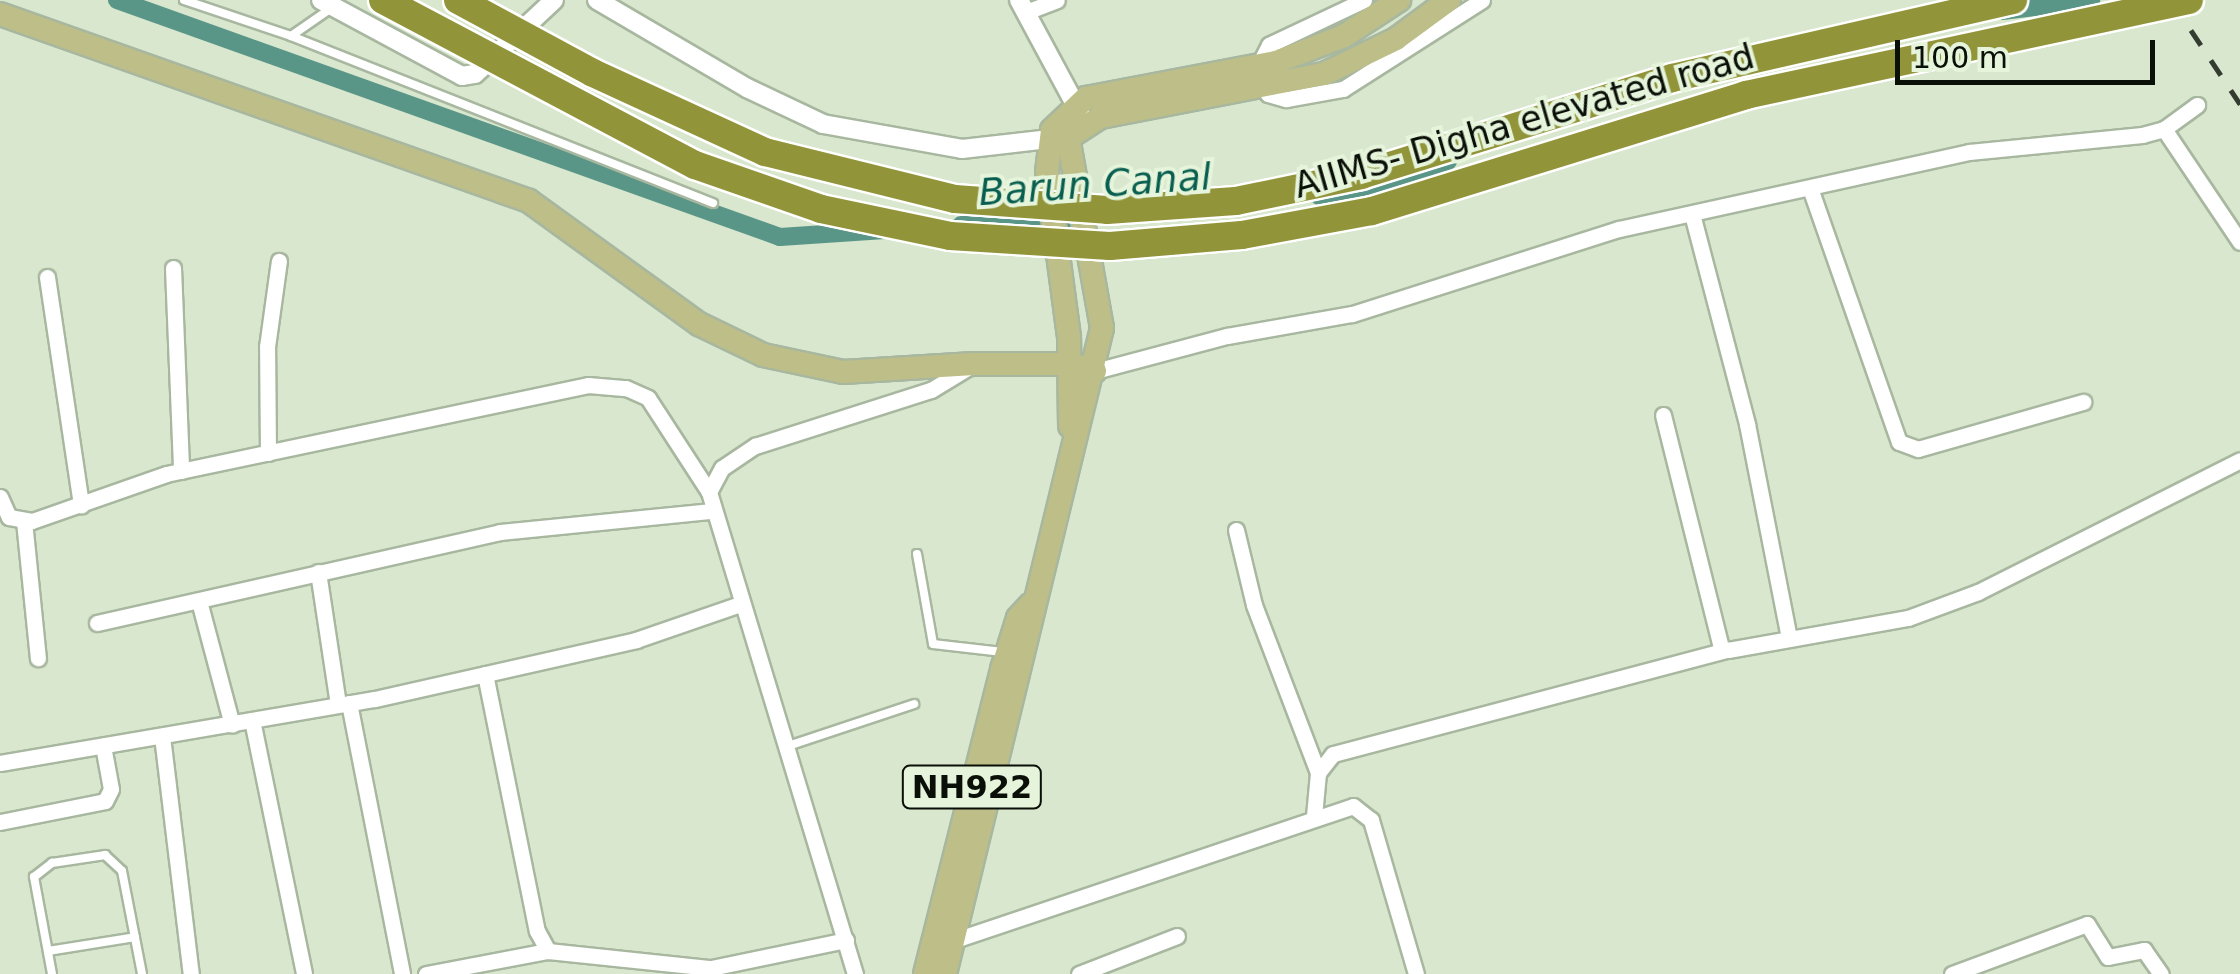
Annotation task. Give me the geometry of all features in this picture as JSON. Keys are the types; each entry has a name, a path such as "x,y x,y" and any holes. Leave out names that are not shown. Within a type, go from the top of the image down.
{"highway":[{"name":"AIIMS- Digha elevated road","path":"383,0 681,158 788,198 950,236 1110,246 1242,235 1354,215 1812,78 2190,0"},
{"name":"AIIMS- Digha elevated road","path":"458,0 593,74 765,152 940,196 1106,210 1236,201 1310,187 1672,78 2013,0"}],"main road":[{"path":"1270,74 1344,36 1399,0"},
{"path":"946,974 1032,623 1030,604 1070,445 1094,372 1102,328 1063,201 1050,139 1080,114 1270,74 1359,60 1450,0"},
{"path":"0,14 513,194 557,218 698,324 763,355 843,372 974,364 1070,364 1094,372"},
{"path":"1070,445 1063,201 1068,138 1080,114"},
{"name":"NH922","path":"924,974 1007,652 1018,618 1030,604"}],"street":[{"path":"327,3 462,76 474,74 554,0"},
{"path":"597,0 823,124 962,149 1050,139"},
{"path":"1057,0 1023,6 1080,114"},
{"path":"1364,0 1280,37 1270,74 1286,99 1343,89 1482,0"},
{"path":"1094,372 1228,336 1352,314 1573,242 1692,214 1969,152 2164,129 2197,105"},
{"path":"2164,129 2240,242"},
{"path":"1810,188 1899,442 1928,447 2084,402"},
{"path":"1692,214 1751,443 1789,638"},
{"path":"268,453 267,347 278,261"},
{"path":"173,268 181,472"},
{"path":"47,278 81,505"},
{"path":"710,492 722,468 755,446 931,390 974,364"},
{"path":"11,520 81,505 181,472 544,392 614,386 648,398 710,492 712,511 788,746 855,974"},
{"path":"1663,416 1722,651"},
{"path":"1318,773 1332,754 1722,651 1881,626 1944,606 2240,460"},
{"path":"0,496 11,520 38,658"},
{"path":"97,623 515,530 712,511"},
{"path":"1236,530 1254,605 1318,773 1314,816"},
{"path":"318,572 402,974"},
{"path":"199,600 232,725"},
{"path":"0,763 232,725 485,674 702,623 740,604"},
{"path":"485,674 537,931 548,951"},
{"path":"252,720 304,974"},
{"path":"162,736 192,974"},
{"path":"0,822 105,801 111,789 102,746"},
{"path":"956,940 1353,806 1368,812 1416,974"},
{"path":"1952,974 2088,924 2108,957 2144,950 2161,974"},
{"path":"1079,974 1177,936"},
{"path":"426,974 548,951 712,968 846,940"}],"lane":[{"path":"184,0 291,36 713,203"},
{"path":"291,36 327,3"},
{"path":"917,554 933,644 1007,652"},
{"path":"788,746 914,704"},
{"path":"52,974 34,877 52,863 112,856 122,871 142,974"},
{"path":"48,951 135,937"}],"waterway":[{"name":"Barun Canal","path":"117,0 780,237 885,230"},
{"name":"Barun Canal","path":"2002,11 2091,0"},
{"name":"Barun Canal","path":"1319,196 1369,189 1448,161"},
{"name":"Barun Canal","path":"961,225 1090,220"}],"railway":[{"path":"2171,0 2240,104"}]}
